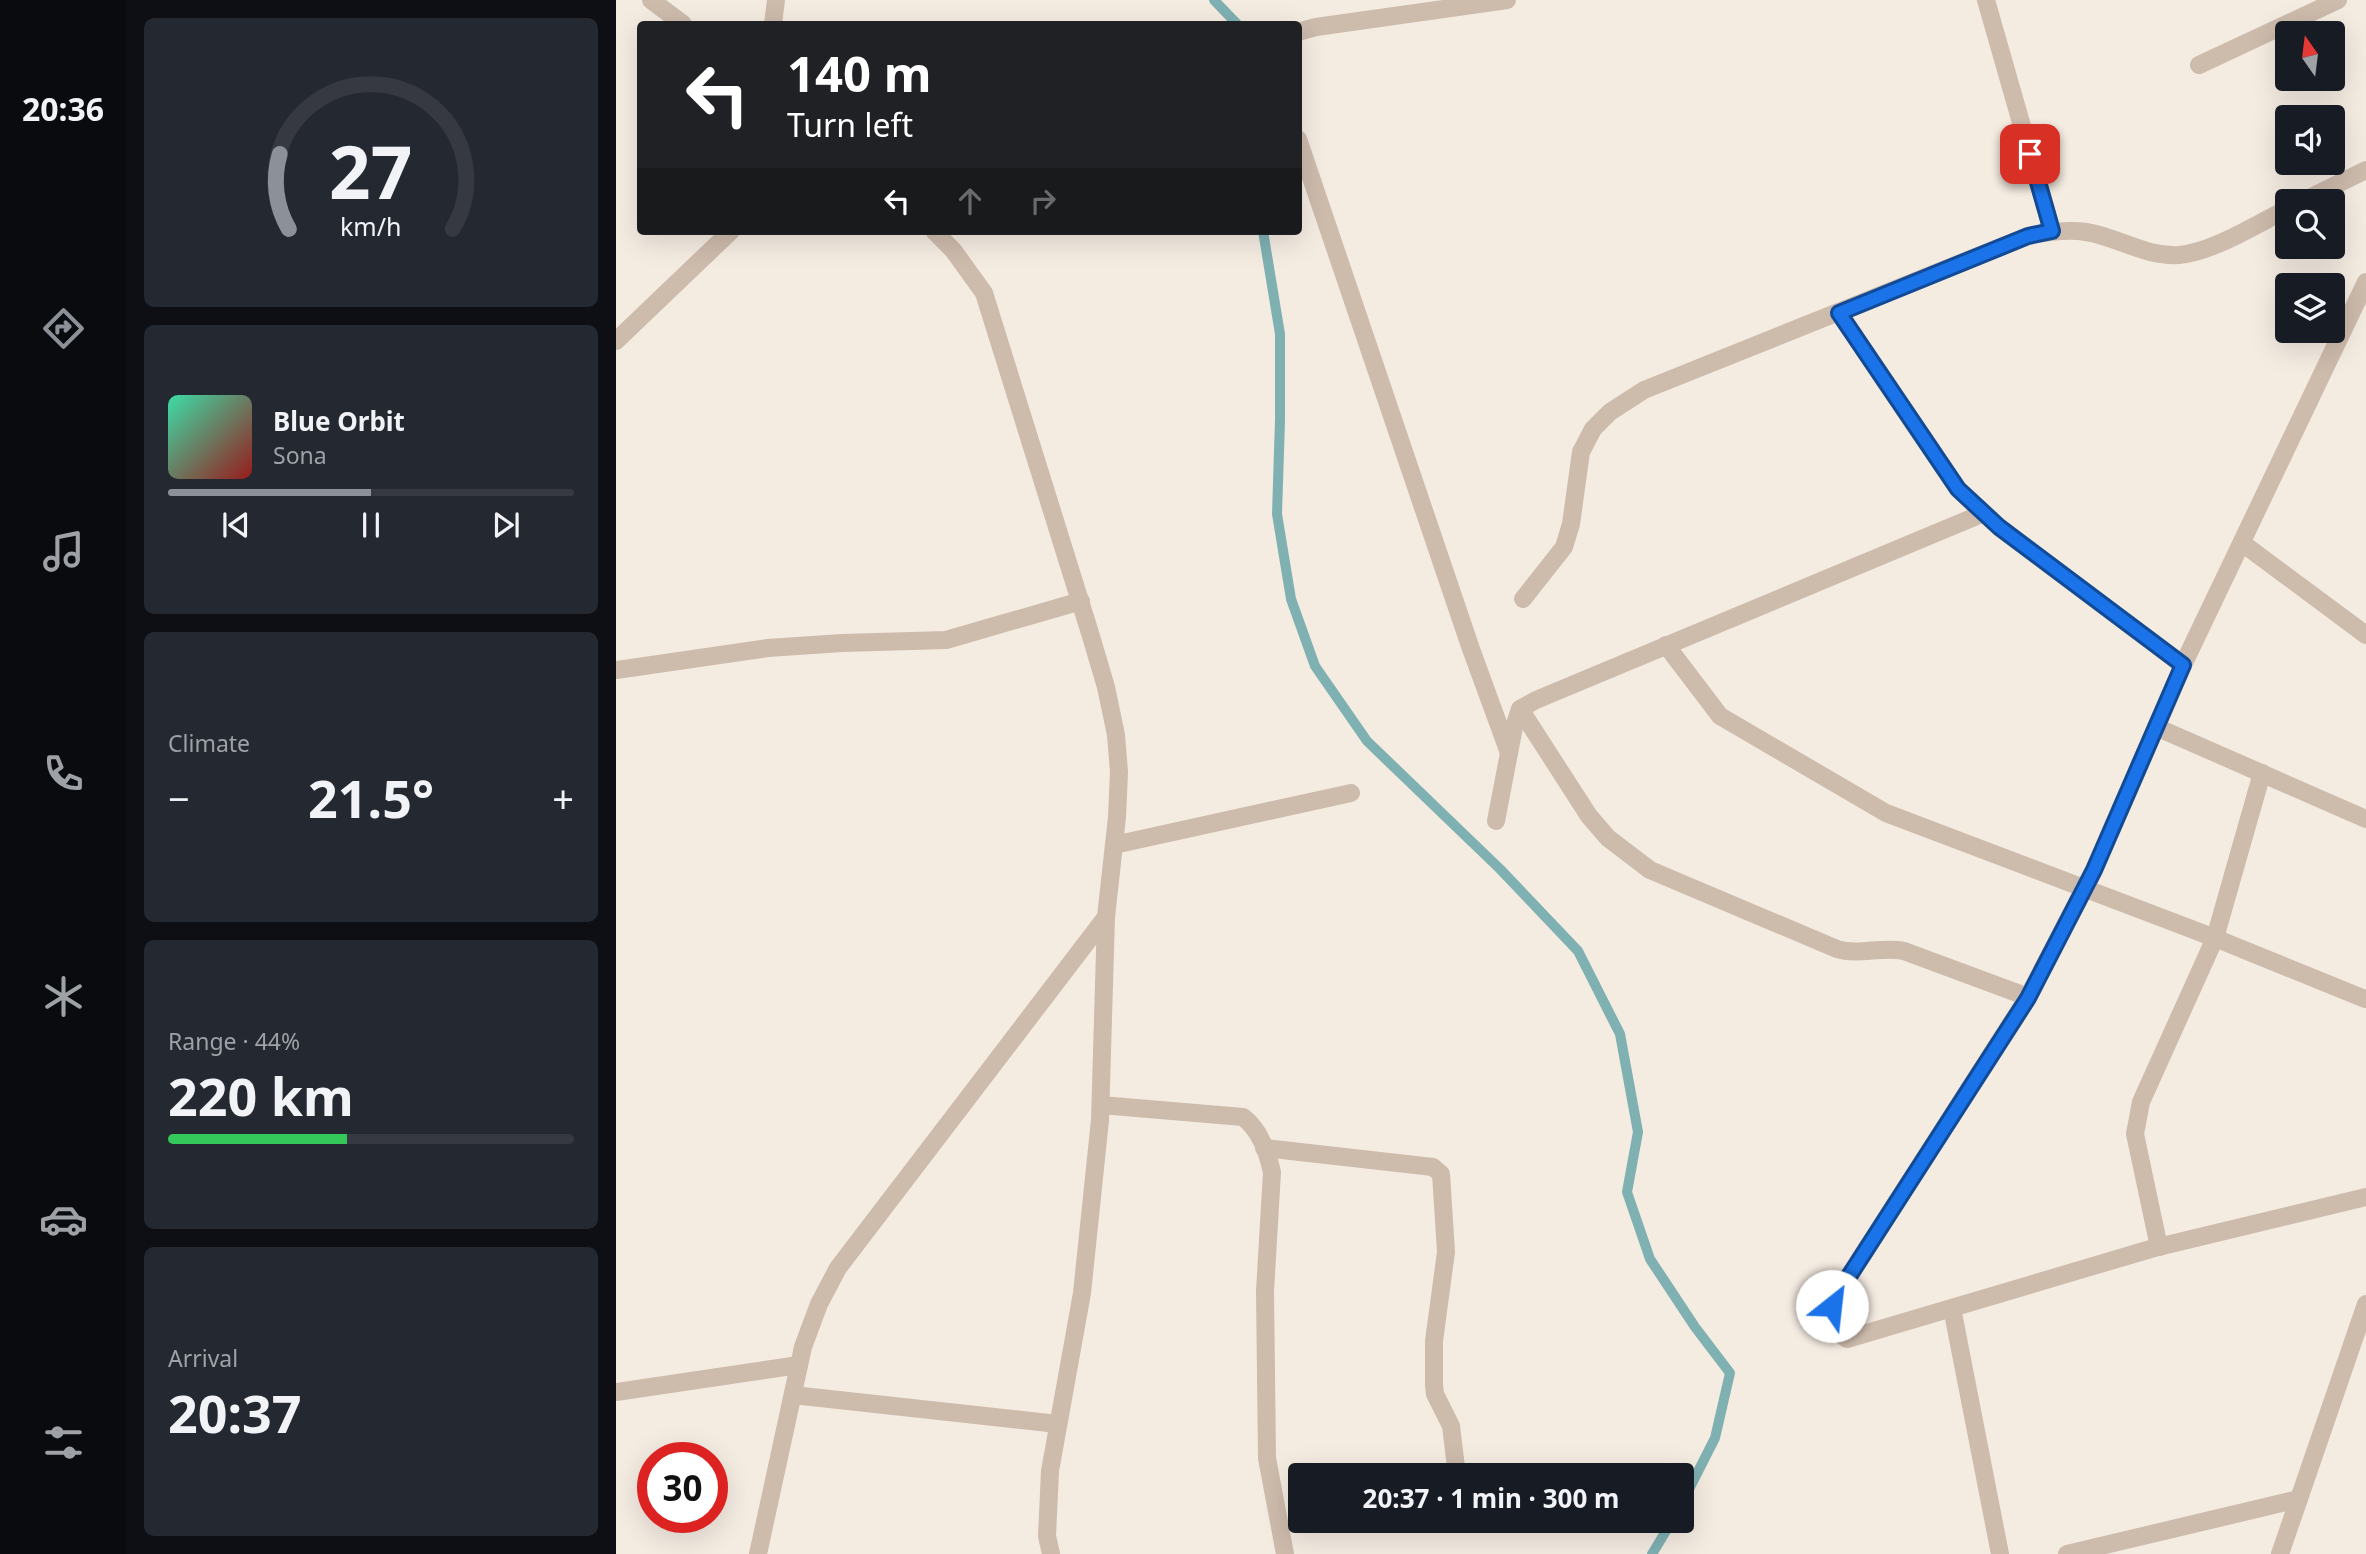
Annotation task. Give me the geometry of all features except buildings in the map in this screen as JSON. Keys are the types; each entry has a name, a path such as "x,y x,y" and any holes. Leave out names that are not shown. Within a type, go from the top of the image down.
{"street":[{"path":"651,0 679,21"},
{"path":"773,21 776,0"},
{"path":"1302,32 1316,27 1507,0"},
{"path":"1986,0 2052,231"},
{"path":"2199,65 2338,0"},
{"path":"1302,151 1471,649 1509,753"},
{"path":"2327,189 2366,170"},
{"path":"1522,598 1564,547 1571,524 1581,452 1593,429 1610,412 1644,390 2028,236 2052,231 2087,232 2150,253 2180,255 2211,246 2275,215"},
{"path":"616,341 727,235"},
{"path":"938,235 953,250 984,293 1081,601 1106,687 1116,735 1119,772 1106,918 1101,1105 1082,1293 1050,1471 1047,1536 1051,1554"},
{"path":"2366,282 2183,665 2094,870 2028,998 1832,1306 1840,1335 1847,1339 2159,1247 2366,1197"},
{"path":"1839,313 1958,489 1984,513 2183,665"},
{"path":"1496,821 1520,709 1666,645 1984,513"},
{"path":"2242,543 2366,635"},
{"path":"616,670 768,648 946,640 1081,601"},
{"path":"1666,645 1720,716 1874,807 2215,938 2365,999"},
{"path":"1520,709 1589,816 1608,838 1650,870 1837,949 1848,952 1889,948 1904,951 2028,998"},
{"path":"2156,727 2366,819"},
{"path":"2159,1247 2135,1134 2137,1117 2141,1102 2215,938 2262,774"},
{"path":"1114,845 1351,793"},
{"path":"758,1554 803,1347 819,1304 838,1268 1106,918"},
{"path":"1101,1105 1243,1117 1252,1124 1264,1148 1272,1171 1265,1291 1267,1458 1285,1554"},
{"path":"1264,1148 1433,1167 1441,1174 1446,1252 1434,1340 1434,1385 1435,1394 1451,1426 1456,1463"},
{"path":"2280,1554 2366,1304"},
{"path":"1952,1308 2000,1554"},
{"path":"616,1392 799,1365"},
{"path":"793,1395 1058,1424"},
{"path":"2067,1554 2299,1499"}],"waterway":[{"path":"1214,0 1234,21"},
{"path":"1264,235 1280,334 1277,514 1291,599 1315,666 1367,741 1500,869 1578,951 1620,1034 1638,1132 1627,1192 1650,1259 1695,1327 1730,1373 1715,1438 1694,1479"},
{"path":"1652,1554 1665,1533"}],"route":[{"path":"1832,1306 2028,998 2094,870 2183,665 1999,527 1958,489 1839,313 2028,236 2052,231 2030,154"}]}
